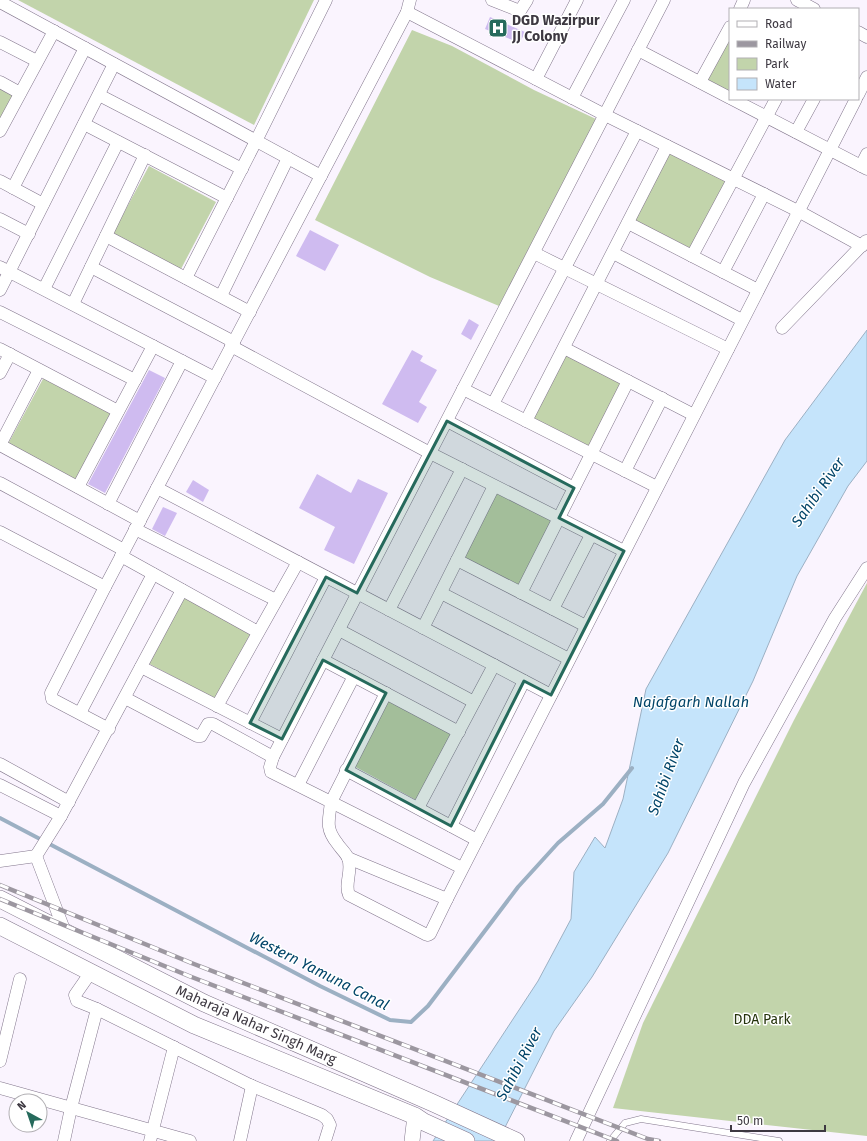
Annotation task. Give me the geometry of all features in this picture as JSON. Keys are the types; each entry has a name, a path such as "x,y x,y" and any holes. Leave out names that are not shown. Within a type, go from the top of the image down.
{"main road":[{"name":"Maharaja Nahar Singh Marg","path":"0,899 204,1003 516,1141"},
{"name":"Maharaja Nahar Singh Marg","path":"0,926 194,1025 420,1119 466,1141"}],"street":[{"path":"186,278 326,0"},
{"path":"109,729 52,699 51,693 105,587 407,12 410,0"},
{"path":"495,1 520,11 527,0"},
{"path":"536,79 577,0"},
{"path":"572,98 624,0"},
{"path":"462,868 271,772 270,768 273,757 357,593 664,0"},
{"path":"797,0 812,8"},
{"path":"0,2 321,176"},
{"path":"407,12 605,115 864,243 782,328"},
{"path":"700,82 729,29"},
{"path":"0,131 54,31"},
{"path":"0,42 37,61"},
{"path":"12,188 85,48"},
{"path":"638,50 729,97"},
{"path":"0,290 5,269 28,234 44,204 114,64"},
{"path":"859,92 864,77"},
{"path":"0,82 20,93"},
{"path":"99,95 242,169"},
{"path":"735,100 864,167 867,154"},
{"path":"692,256 775,100"},
{"path":"796,132 813,100"},
{"path":"386,693 331,802 328,830 348,858 349,895 428,935 430,934 462,868 855,100"},
{"path":"84,124 227,198"},
{"path":"493,404 637,131"},
{"path":"44,289 118,142"},
{"path":"526,421 667,146"},
{"path":"73,304 145,155"},
{"path":"221,296 288,158"},
{"path":"0,181 44,204"},
{"path":"723,272 764,194"},
{"path":"0,219 28,234"},
{"path":"628,223 758,290"},
{"path":"106,236 250,312"},
{"path":"534,253 728,349"},
{"path":"613,253 742,320"},
{"path":"91,267 430,453 624,551"},
{"path":"5,269 215,378"},
{"path":"0,312 135,380"},
{"path":"78,488 153,346"},
{"path":"564,348 694,415"},
{"path":"0,373 5,352 118,411"},
{"path":"108,504 182,361"},
{"path":"39,370 0,445 108,504 138,525 276,600"},
{"path":"521,593 628,381"},
{"path":"463,389 657,487"},
{"path":"624,471 662,398"},
{"path":"447,421 574,488"},
{"path":"389,610 462,469"},
{"path":"0,483 123,553 153,574 258,632"},
{"path":"423,628 494,486"},
{"path":"157,488 551,695"},
{"path":"0,532 105,587"},
{"path":"553,609 592,535"},
{"path":"457,560 586,626"},
{"path":"217,706 298,562"},
{"path":"576,1141 744,783 835,618 867,568"},
{"path":"80,713 153,574"},
{"path":"250,723 326,577"},
{"path":"0,861 38,853 59,821 182,590"},
{"path":"440,593 569,659"},
{"path":"339,630 474,702"},
{"path":"323,660 459,732"},
{"path":"418,808 494,665"},
{"path":"141,667 282,740"},
{"path":"298,785 354,676"},
{"path":"451,826 524,680"},
{"path":"125,698 198,736 201,736 208,724 213,724 273,757"},
{"path":"0,764 69,802"},
{"path":"346,770 477,840"},
{"path":"0,785 59,821"},
{"path":"38,853 65,932"},
{"path":"348,858 447,898"},
{"path":"91,972 75,995 77,1001 97,1009 250,1084 322,1116 327,1119 330,1125 325,1141"},
{"path":"0,1061 20,979"},
{"path":"64,1141 71,1108 97,1009"},
{"path":"152,1135 174,1047"},
{"path":"240,1141 252,1086 250,1084"},
{"path":"0,1088 71,1108 152,1135 190,1141"},
{"path":"412,1141 420,1119"}],"lane":[{"path":"610,1141 625,1123 641,1119 779,1141"}],"highlighted area":[{"path":"447,421 574,488 559,518 624,551 551,695 524,681 451,826 346,770 386,693 323,660 282,739 250,723 326,577 357,593"}],"green space":[{"path":"18,0 314,0 254,125"},
{"path":"412,30 452,46 534,90 596,119 499,306 430,277 315,220"},
{"path":"729,35 729,95 705,83"},
{"path":"0,87 14,94 0,121"},
{"path":"668,152 728,182 694,250 634,220"},
{"path":"149,166 216,202 181,269 113,233"},
{"path":"565,353 625,383 591,451 531,421"},
{"path":"44,377 112,413 76,480 8,444"},
{"path":"495,490 555,519 521,587 461,558"},
{"name":"DDA Park","path":"867,583 867,1136 613,1108 643,1023 794,720"},
{"path":"184,597 251,633 215,699 148,663"},
{"path":"388,700 453,735 418,801 352,765"}],"water":[{"name":"Najafgarh Nallah","path":"867,330 867,461 848,486 797,576 753,681 668,853 592,977 554,1031 498,1141 433,1141 538,981 571,919 574,872 595,837 605,848 623,799 646,689 785,440"}],"building":[{"path":"490,17 525,32 520,43 485,29"},
{"path":"310,230 339,245 325,271 296,256"},
{"path":"469,319 479,325 471,340 461,334"},
{"path":"412,350 423,356 420,361 437,370 419,402 427,407 418,423 382,404"},
{"path":"149,370 165,378 105,493 88,484"},
{"path":"317,474 351,493 358,479 388,493 354,564 324,550 335,527 299,508"},
{"path":"193,480 209,490 203,502 186,492"},
{"path":"163,507 177,513 165,536 152,529"}],"waterway":[{"name":"Western Yamuna Canal","path":"0,818 320,986 390,1020 411,1022 428,1006 518,887 558,843 603,804 632,768"}],"railway":[{"path":"0,885 194,964 648,1139 659,1141"},
{"path":"0,899 189,976 617,1141"}],"place":[{"name":"DGD Wazirpur JJ Colony","path":"498,28"}],"water label":[{"name":"Sahibi River","path":"818,492"},
{"name":"Sahibi River","path":"666,777"},
{"name":"Sahibi River","path":"519,1064"}]}
